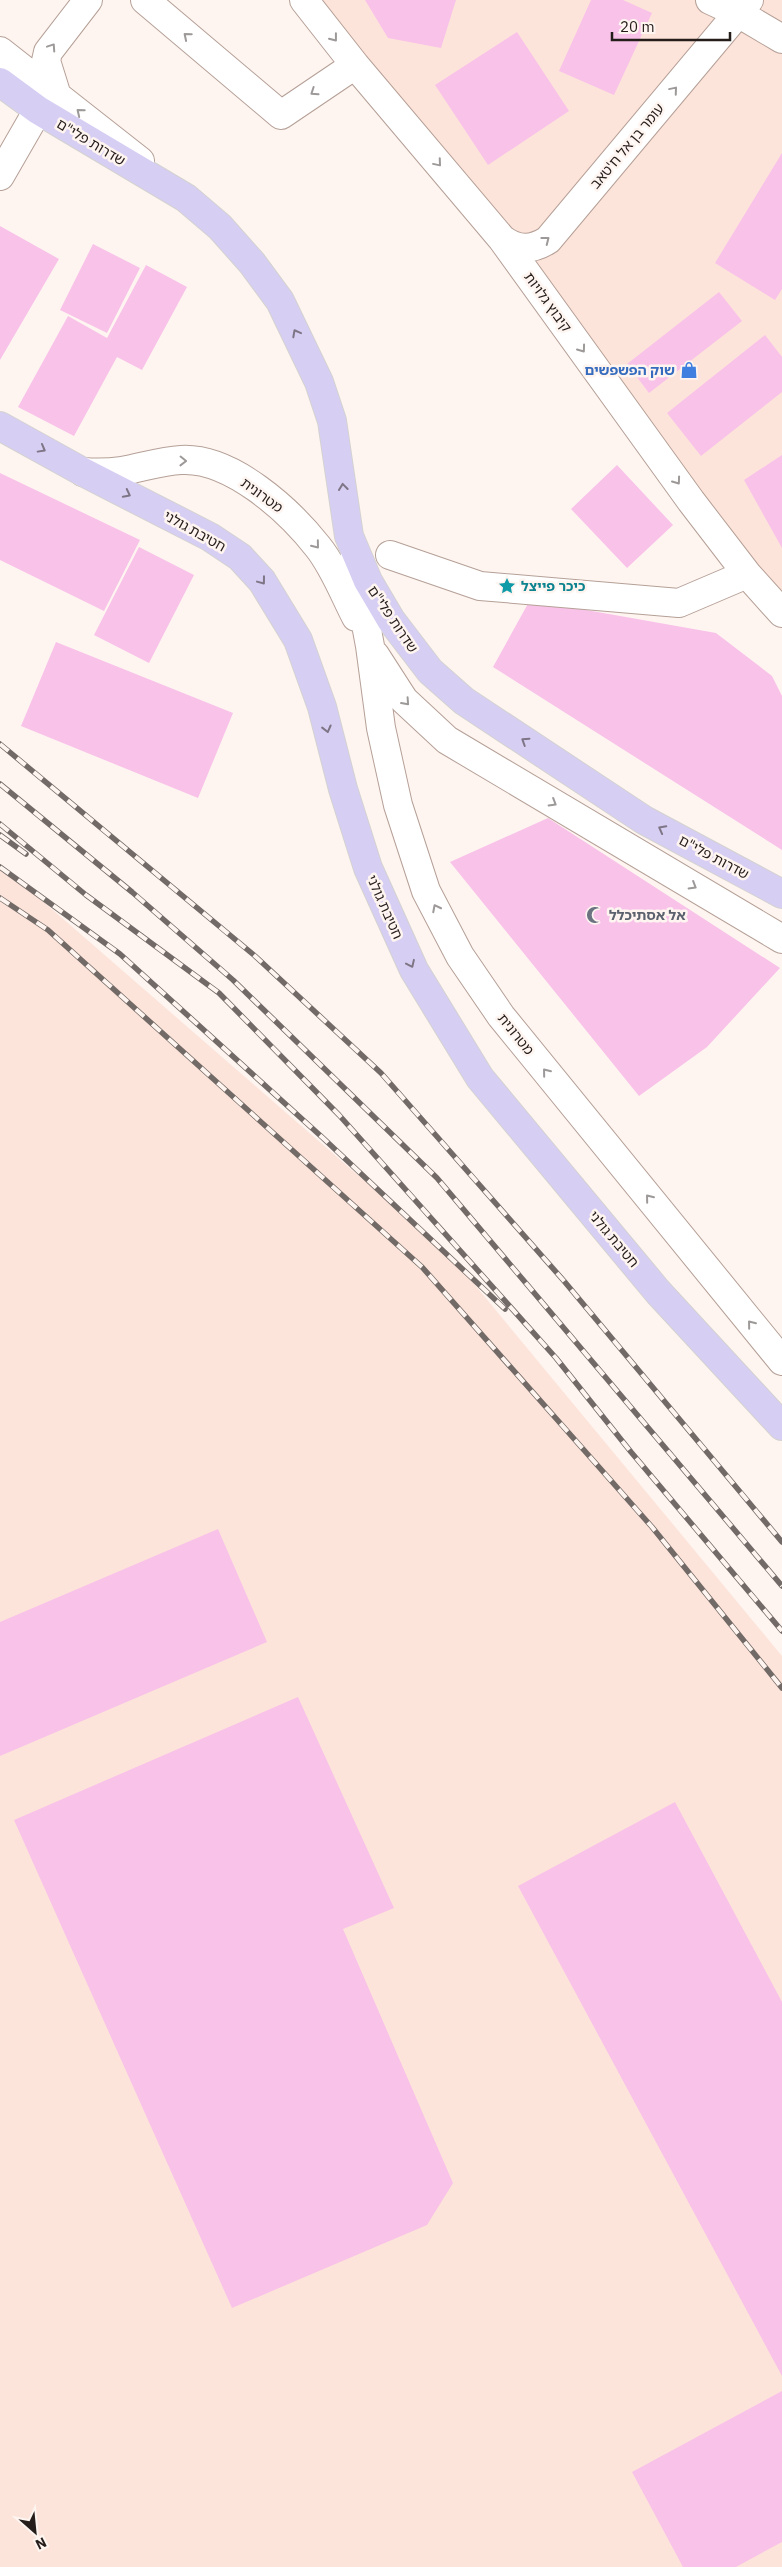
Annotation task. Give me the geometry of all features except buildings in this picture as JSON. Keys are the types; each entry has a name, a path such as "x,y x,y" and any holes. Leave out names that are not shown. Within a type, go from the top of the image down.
{"highway":[{"name":"שדרות פלי\"ם","path":"0,82 47,102 186,198 220,227 252,263 280,302 302,343 319,382 332,421 349,536 368,582 391,620 430,672 446,687 644,820 782,894"},
{"name":"חטיבת גולני","path":"0,426 83,472 210,537 240,557 262,581 298,640 322,708 343,789 368,868 419,978 480,1078 658,1292 782,1426"}],"street":[{"path":"0,176 47,102 46,61 48,52 88,0"},
{"path":"145,0 281,114 355,64"},
{"name":"קיבוץ גלויות","path":"304,0 355,64 502,239 685,493 747,574 782,613"},
{"path":"710,0 743,7 782,39"},
{"name":"עומר בן אל ח'טאב","path":"502,239 525,249 533,248 548,240 743,7"},
{"path":"0,51 47,102"},
{"name":"מטרונית","path":"83,472 122,471 182,459 210,463 262,492 290,516 319,548 370,646 404,700 447,740 782,939"},
{"name":"מטרונית","path":"349,536 370,646 380,728 398,805 426,891 460,956 501,1016 782,1361"},
{"path":"390,555 480,586 679,603 747,574"}],"shaded area":[{"name":"שוק הפשפשים","path":"304,0 706,0 751,19 764,0 782,0 782,613"},
{"path":"0,864 451,1256 782,1656 782,2567 0,2567"}],"railway":[{"path":"0,744 255,956 381,1073 564,1281 782,1542"},
{"path":"0,784 132,892 233,980 437,1178 782,1586"},
{"path":"0,824 86,895 219,993 339,1115 556,1358 631,1452 782,1631"},
{"path":"0,835 26,854"},
{"path":"0,867 120,954 323,1138 505,1309"},
{"path":"0,898 48,930 422,1267 652,1527 782,1688"}],"place":[{"name":"שוק הפשפשים","path":"689,370"},
{"name":"כיכר פייצל","path":"507,586"},
{"name":"אל אסתיכלל","path":"595,915"}]}
